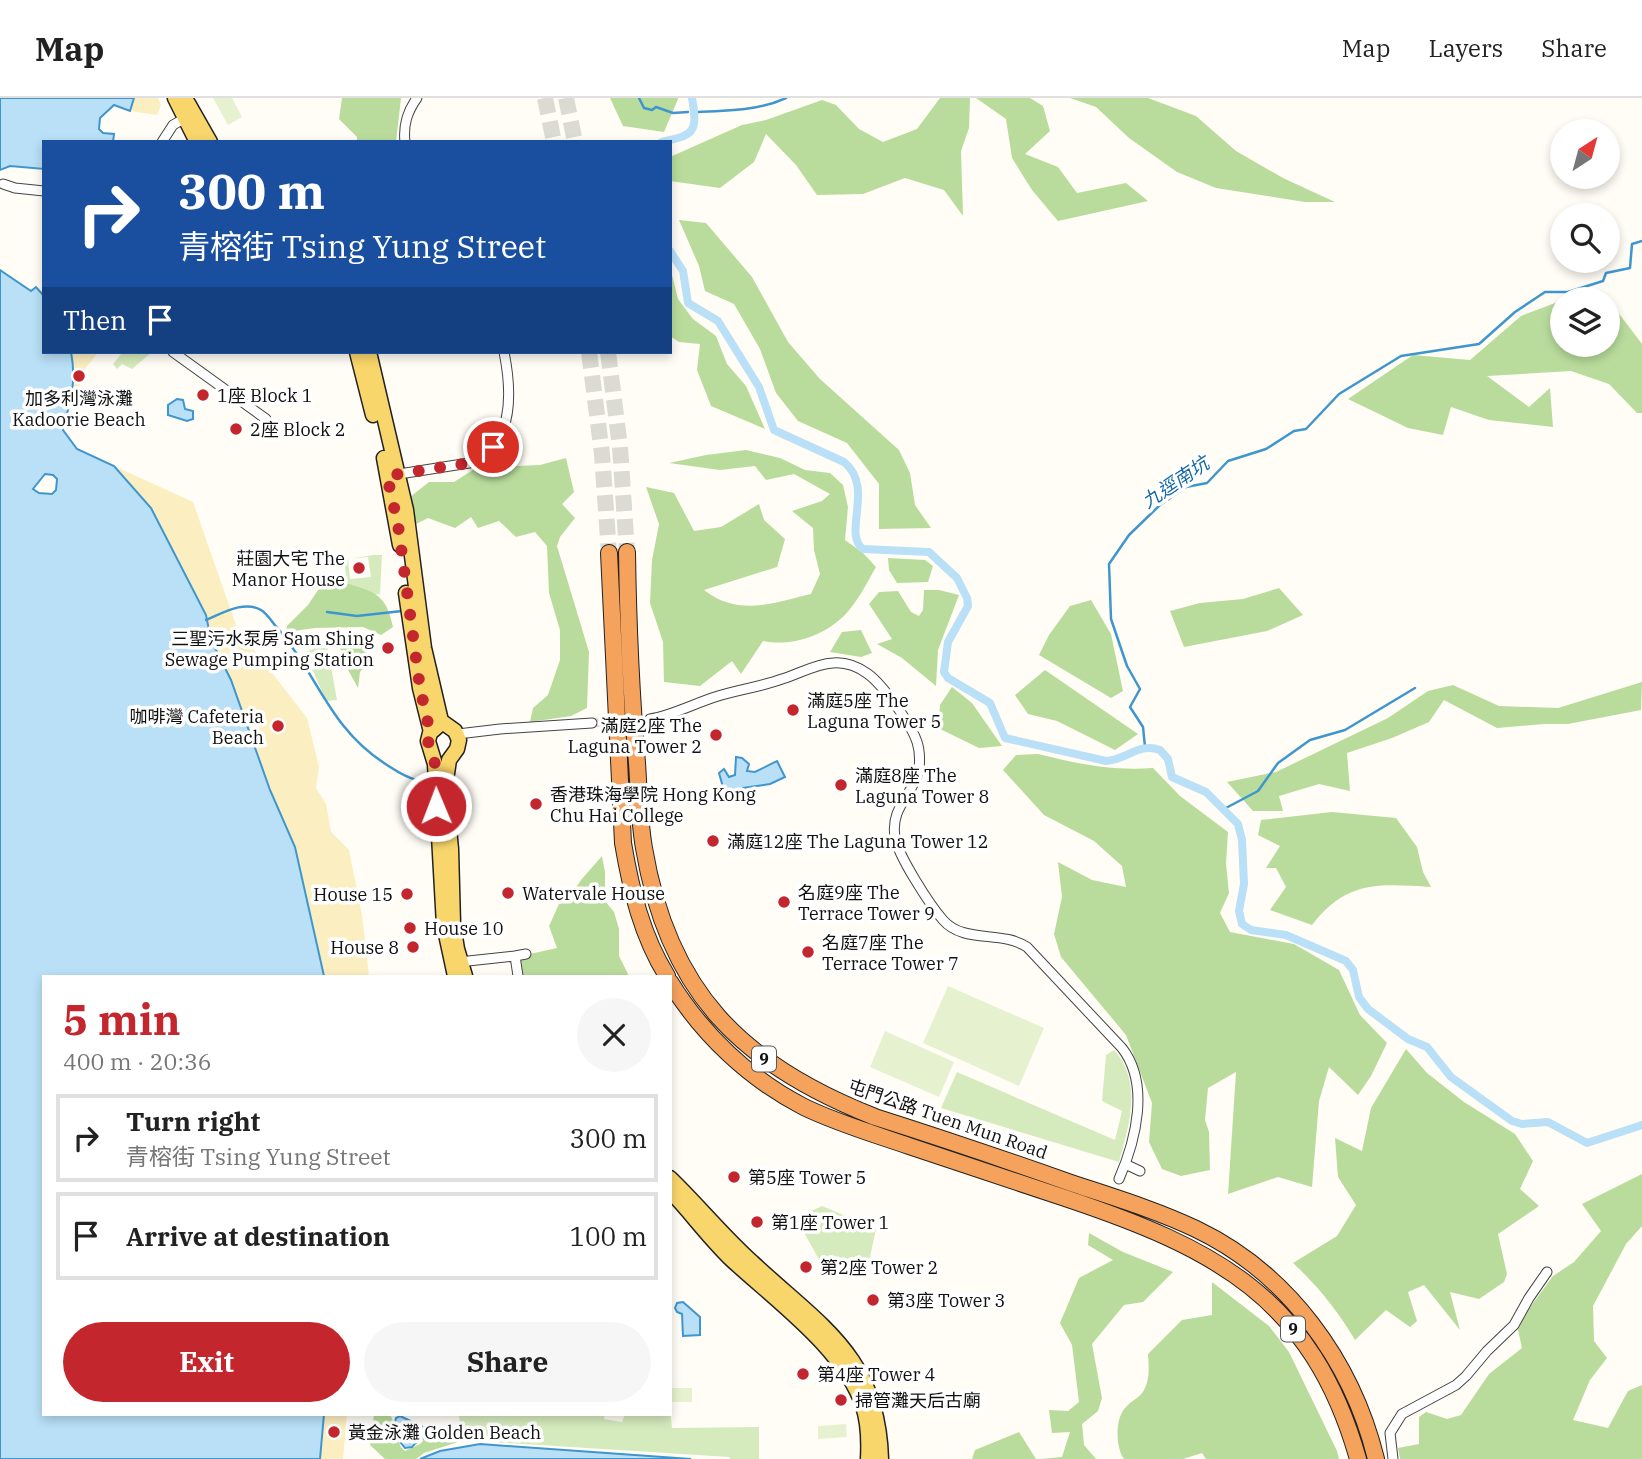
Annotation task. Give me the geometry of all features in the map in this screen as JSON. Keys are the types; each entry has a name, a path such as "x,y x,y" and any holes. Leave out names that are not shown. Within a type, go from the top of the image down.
{"highway":[{"name":"屯門公路 Tuen Mun Road","path":"627,552 633,710 645,857 666,934 686,972 713,1011 757,1054 805,1085 839,1102 875,1117 1140,1206 1194,1228 1237,1253 1285,1293 1322,1337 1354,1393 1370,1434 1376,1459"},
{"path":"610,553 623,843 640,917 667,975"},
{"name":"屯門公路 Tuen Mun Road","path":"672,985 696,1019 734,1059 779,1093 806,1108 1125,1219 1188,1245 1230,1270 1281,1315 1310,1351 1339,1405 1358,1459"}],"main road":[{"path":"175,98 209,140"},
{"path":"186,98 196,140"},
{"path":"358,354 392,475"},
{"path":"369,354 392,475 420,688 437,728"},
{"path":"437,728 451,728 458,734 459,744 451,755 445,787 452,849 452,910 458,969"},
{"path":"437,728 428,741 433,751 442,907 458,969"},
{"path":"433,751 442,756 451,755"},
{"path":"672,1180 739,1250 818,1319 841,1344 859,1370 872,1398 879,1427 881,1459"},
{"path":"672,1193 715,1242 809,1329 838,1364 864,1407 869,1430 868,1459"}],"street":[{"path":"405,140 404,130 409,109 417,98"},
{"path":"163,140 173,125 189,116"},
{"path":"3,184 42,191"},
{"path":"176,354 266,419"},
{"path":"392,475 469,463 479,459 493,447 505,428 506,421 508,398 504,354"},
{"path":"650,719 670,715 714,697 768,684 826,664 847,664 871,676 909,727 918,747 917,775 895,818 895,840 902,858 945,922 964,933 1007,937 1027,947 1126,1053 1138,1089 1133,1131 1119,1179"},
{"path":"458,734 592,723"},
{"path":"458,969 526,954"},
{"path":"514,956 518,975"},
{"path":"1125,1164 1140,1171"},
{"path":"1392,1459 1390,1433 1402,1414 1456,1385 1466,1376 1514,1325 1547,1272"}],"green space":[{"path":"213,98 232,98 242,117 228,125"},
{"path":"342,98 401,98 396,140 357,140 339,119"},
{"path":"610,98 678,99 664,132 623,126"},
{"path":"940,98 970,98 969,128 961,151 963,216 944,190 905,178 863,194 817,195 796,165 766,134 754,162 720,188 672,181 672,156 742,125 766,120 822,100 836,105 859,129 883,142 917,129"},
{"path":"976,98 1030,98 1043,106 1050,131 1025,154 1058,167 1077,193 1126,183 1148,201 1058,221 1032,190 1012,158 1006,119"},
{"path":"1070,98 1148,98 1196,116 1236,151 1283,178 1335,202 1305,202 1216,188 1177,172 1129,138 1096,107"},
{"path":"679,220 706,223 752,277 788,342 820,379 899,450 910,473 915,505 931,528 879,529 879,484 847,443 798,421 776,393 760,349 734,304 705,291 699,266"},
{"path":"672,275 678,299 693,319 716,336 727,364 746,386 765,429 711,406 697,370 700,344 679,342 672,337"},
{"path":"1550,305 1550,357 1620,357 1620,315 1642,344 1642,413 1637,413 1609,384 1571,371 1487,376 1529,407 1550,388 1553,427 1489,420 1451,407 1443,435 1408,428 1348,399 1413,355 1470,360 1521,316"},
{"path":"121,354 150,354 132,369 122,364 117,369 113,364"},
{"path":"746,450 780,458 805,470 830,473 843,485 848,507 845,540 876,567 850,609 832,626 821,632 787,642 763,641 741,674 732,661 700,686 664,682 663,642 650,603 652,560 659,524 646,487 674,493 694,531 721,527 759,504 764,520 785,539 777,567 704,590 717,598 743,606 783,601 811,594 820,574 814,550 813,528 792,511 822,501 830,494 794,474 766,480 755,466 720,470 669,463"},
{"path":"566,458 574,492 562,504 575,518 560,537 557,546 589,652 587,708 571,716 530,722 533,708 548,695 560,660 560,630 549,593 547,546 535,532 516,537 499,521 478,528 471,517 455,528 428,518 416,524 410,497 429,482 454,482 476,468 498,460 516,466 540,465"},
{"path":"382,555 380,594 349,597 344,560 348,559 350,579 371,577 368,557 352,559"},
{"path":"888,558 925,560 933,566 928,582 897,583 889,570"},
{"path":"336,579 374,593 380,598 390,614 393,627 381,635 363,627 315,628 286,632 287,626 308,605 318,590"},
{"path":"1279,588 1303,615 1267,631 1184,647 1170,611 1200,603 1243,599"},
{"path":"924,590 939,590 959,595 938,650 936,686 902,658 877,644 892,639 869,604 879,592 898,591 911,612 919,616 923,610"},
{"path":"1091,600 1111,634 1123,691 1111,698 1039,655 1049,635 1070,606"},
{"path":"861,630 872,653 861,657 830,652 842,632"},
{"path":"347,635 373,657 360,672 358,688 347,668 338,642"},
{"path":"327,644 337,700 326,701 305,652"},
{"path":"1045,670 1138,734 1115,750 1057,721 1028,714 1015,695"},
{"path":"1642,682 1641,710 1568,724 1497,728 1444,700 1429,722 1347,753 1350,791 1319,784 1279,796 1283,811 1253,811 1227,782 1276,772 1388,718 1428,691 1453,685 1499,706 1558,708"},
{"path":"952,687 972,703 1002,746 979,748 938,728 940,705"},
{"path":"1038,754 1096,766 1153,768 1180,796 1228,832 1226,864 1229,893 1220,913 1230,932 1294,944 1339,970 1360,1015 1387,1043 1358,1095 1329,1067 1319,1101 1312,1187 1278,1177 1228,1194 1236,1072 1208,1088 1205,1120 1209,1132 1210,1170 1181,1176 1162,1169 1149,1142 1152,1103 1126,1035 1061,957 1054,934 1062,897 1058,862 1092,880 1126,887 1122,866 1094,841 1044,815 1003,770 1016,755"},
{"path":"1332,812 1396,818 1417,847 1423,872 1431,887 1395,885 1351,892 1325,910 1312,925 1270,910 1286,887 1276,868 1266,868 1280,846 1258,835 1261,820"},
{"path":"602,856 605,901 614,912 619,929 619,956 628,975 523,975 520,961 530,954 557,948 549,926 559,904 565,903"},
{"path":"948,986 1044,1028 1019,1086 923,1043"},
{"path":"885,1031 954,1062 939,1097 870,1067"},
{"path":"1406,1049 1427,1073 1464,1102 1515,1134 1533,1161 1520,1189 1539,1206 1498,1234 1507,1274 1504,1282 1479,1299 1450,1292 1460,1330 1424,1285 1408,1292 1417,1321 1410,1327 1386,1310 1355,1340 1327,1299 1293,1263 1337,1236 1356,1205 1338,1177 1335,1138 1362,1151 1371,1108"},
{"path":"1114,1050 1123,1062 1131,1090 1127,1133 1119,1162 941,1108 957,1072 1115,1140 1122,1111 1102,1101 1106,1055"},
{"path":"1642,1174 1642,1226 1626,1244 1593,1306 1594,1341 1607,1358 1590,1380 1573,1420 1608,1428 1628,1391 1642,1385 1642,1459 1400,1459 1398,1448 1419,1444 1419,1417 1426,1412 1447,1419 1461,1415 1489,1374 1522,1348 1518,1330 1525,1314 1553,1276 1574,1262 1601,1231 1582,1204"},
{"path":"822,1206 876,1229 870,1257 862,1269 849,1267 832,1255 825,1258 822,1265 802,1229 805,1214"},
{"path":"1089,1233 1123,1252 1173,1272 1143,1302 1124,1305 1092,1344 1102,1398 1098,1411 1082,1424 1084,1445 1096,1459 1040,1459 1062,1457 1070,1432 1052,1433 1049,1410 1068,1411 1079,1402 1072,1345 1060,1323 1079,1278 1113,1260 1088,1245"},
{"path":"1212,1282 1269,1326 1289,1352 1339,1459 1206,1459 1202,1453 1183,1459 1124,1459 1119,1447 1118,1425 1122,1412 1145,1387 1148,1354 1182,1320 1212,1315"},
{"path":"672,1388 692,1388 692,1402 672,1402"},
{"path":"374,1416 391,1416 399,1435 400,1446 405,1451 423,1440 458,1442 424,1453 416,1459 385,1459 370,1445"},
{"path":"459,1416 605,1416 604,1419 622,1422 624,1416 671,1416 672,1428 759,1427 759,1459 461,1440"},
{"path":"846,1424 847,1437 818,1439 818,1426"},
{"path":"1019,1432 1036,1459 972,1459 975,1450"}],"sand":[{"path":"134,98 158,98 161,105 157,115 130,111"},
{"name":"加多利灣泳灘 Kadoorie Beach","path":"71,354 96,354 85,369 81,383 74,389 75,370"},
{"name":"咖啡灣 Cafeteria Beach","path":"114,466 193,502 237,628 307,718 319,767 316,788 326,804 331,832 349,850 362,915 369,975 324,975 295,847 270,790 231,680 211,640 206,615 151,508"},
{"name":"黃金泳灘 Golden Beach","path":"324,1416 347,1416 343,1459 320,1459"}],"water":[{"path":"0,98 134,98 130,111 114,105 100,118 99,129 103,133 114,134 113,140 42,140 42,169 10,166 0,170"},
{"path":"0,270 31,291 36,287 42,294 42,354 71,354 73,383 63,430 77,449 114,466 151,508 206,615 211,640 231,680 270,790 295,847 324,975 42,975 42,1416 324,1416 320,1459 0,1459","holes":["45,474 53,475 57,479 56,490 52,494 39,493 33,489"]},
{"path":"177,399 183,400 185,409 193,411 193,419 187,421 168,415 168,405"},
{"path":"736,757 749,764 747,771 755,772 777,761 785,777 770,784 743,788 737,796 727,801 719,773 724,769 729,777 735,775"},
{"path":"683,1302 700,1317 700,1335 683,1336 682,1314 675,1308 677,1303"},
{"path":"400,1416 442,1432 451,1427 454,1438 443,1441 423,1439 412,1447 405,1448 401,1443 402,1431 395,1422"},
{"path":"480,1444 691,1459 420,1459 440,1451"}],"waterway":[{"path":"639,98 644,108 652,110 656,107 673,113 688,112"},
{"path":"670,140 687,134 694,125 692,98"},
{"path":"695,112 753,108 786,98"},
{"name":"九逕南坑","path":"1145,747 1143,727 1130,707 1140,689 1127,666 1111,619 1109,564 1129,535 1160,505 1186,487 1207,483 1228,461 1266,449 1294,431 1306,429 1339,394 1401,356 1479,344 1515,312 1545,292 1568,292 1603,281 1606,273 1630,268 1632,244 1642,241"},
{"path":"672,254 683,271 688,303 718,321 759,387 774,430 844,462 853,472 858,497 857,542 863,549 929,552 957,578 968,606 948,642 944,672 948,678 990,703 1005,738 1106,761 1146,748 1160,750 1168,759 1172,777 1206,792 1238,824 1242,840 1244,884 1239,911 1242,924 1251,930 1286,935 1346,961 1353,970 1359,997 1368,1009 1408,1039 1427,1047 1451,1077 1512,1121 1522,1124 1548,1122 1587,1143 1642,1125"},
{"path":"206,620 226,611 248,606 264,612 292,647 350,734 384,763 417,780"},
{"path":"327,612 357,616 402,611"},
{"path":"1224,809 1258,791 1278,763 1310,740 1345,730 1415,688"}],"tunnel":[{"path":"545,98 554,140"},
{"path":"566,98 575,140"},
{"path":"589,354 602,454 609,553"},
{"path":"608,354 620,447 627,552"},
{"path":"592,723 650,719"}],"place":[{"name":"加多利灣泳灘 Kadoorie Beach","path":"79,376"},
{"name":"1座 Block 1","path":"203,395"},
{"name":"2座 Block 2","path":"236,429"},
{"name":"莊園大宅 The Manor House","path":"359,568"},
{"name":"三聖污水泵房 Sam Shing Sewage Pumping Station","path":"388,648"},
{"name":"滿庭5座 The Laguna Tower 5","path":"793,710"},
{"name":"咖啡灣 Cafeteria Beach","path":"278,726"},
{"name":"滿庭2座 The Laguna Tower 2","path":"716,735"},
{"name":"滿庭8座 The Laguna Tower 8","path":"841,785"},
{"name":"香港珠海學院 Hong Kong Chu Hai College","path":"536,804"},
{"name":"滿庭12座 The Laguna Tower 12","path":"713,841"},
{"name":"Watervale House","path":"508,893"},
{"name":"House 15","path":"407,894"},
{"name":"名庭9座 The Terrace Tower 9","path":"784,902"},
{"name":"House 10","path":"410,928"},
{"name":"House 8","path":"413,947"},
{"name":"名庭7座 The Terrace Tower 7","path":"808,952"},
{"name":"第5座 Tower 5","path":"734,1177"},
{"name":"第1座 Tower 1","path":"757,1222"},
{"name":"第2座 Tower 2","path":"806,1267"},
{"name":"第3座 Tower 3","path":"873,1300"},
{"name":"第4座 Tower 4","path":"803,1374"},
{"name":"掃管灘天后古廟","path":"841,1400"},
{"name":"黃金泳灘 Golden Beach","path":"334,1432"}],"route":[{"path":"436,806 435,764 428,741 430,732 412,638 398,525 387,476 469,463 479,459 493,447"}]}
